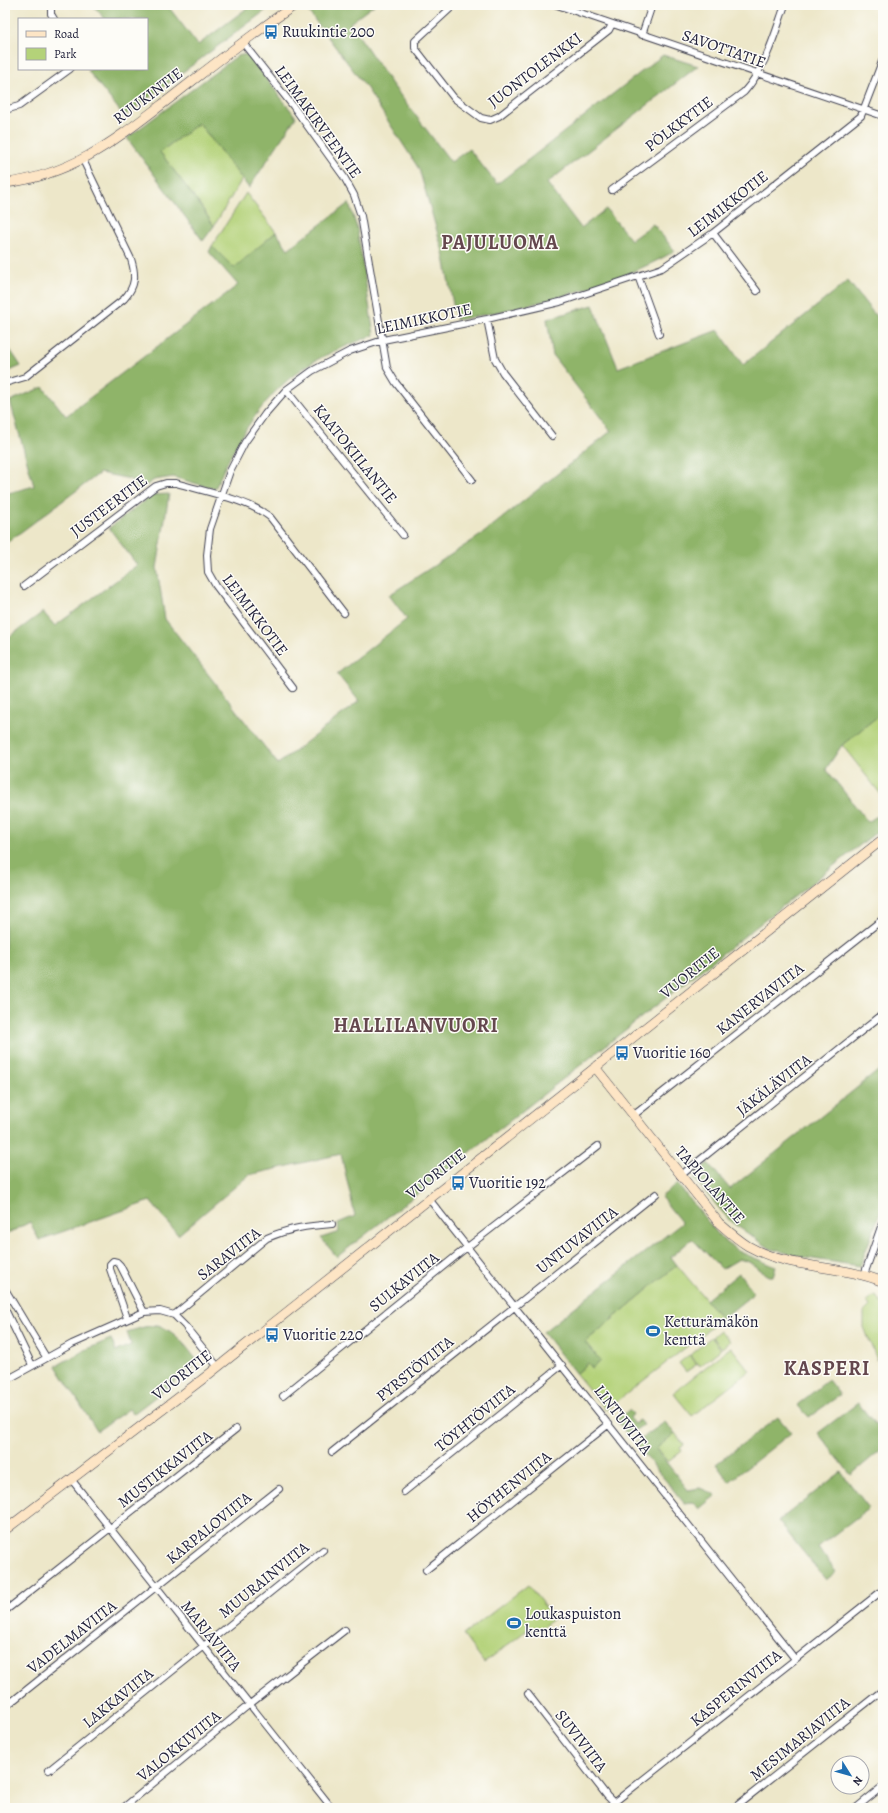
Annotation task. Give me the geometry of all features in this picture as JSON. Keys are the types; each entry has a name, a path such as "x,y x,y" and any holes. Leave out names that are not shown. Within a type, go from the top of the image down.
{"street":[{"path":"51,5 51,14 53,18"},
{"name":"RUUKINTIE","path":"5,183 18,182 52,173 83,160 125,133 295,5"},
{"name":"JUONTOLENKKI","path":"454,5 415,41 415,48 454,98 482,118 490,120 499,116 609,30 612,24"},
{"name":"SAVOTTATIE","path":"557,5 883,116"},
{"path":"642,34 652,5"},
{"name":"PÖLKKYTIE","path":"612,190 744,92 758,74 764,62 785,5"},
{"name":"LEIMAKIRVEENTIE","path":"243,43 293,106 344,177 354,195 361,216 387,368 396,383 472,480"},
{"path":"864,110 883,59"},
{"path":"5,110 19,106 69,70"},
{"name":"LEIMIKKOTIE","path":"293,688 216,586 208,572 206,555 210,529 230,471 245,442 265,414 286,390 312,371 350,351 383,340 487,319 560,302 662,268 713,233 861,116 864,110"},
{"path":"5,383 25,377 124,299 130,293 134,284 135,270 131,259 83,160"},
{"path":"713,233 757,291"},
{"path":"638,276 659,334"},
{"path":"487,319 495,359 503,373 552,436"},
{"name":"KAATOKIILANTIE","path":"286,390 403,535"},
{"name":"JUSTEERITIE","path":"24,586 156,486 166,482 176,483 261,510 270,517 344,613"},
{"name":"VUORITIE","path":"5,1530 218,1366 883,838"},
{"name":"KANERVAVIITA","path":"634,1115 883,919"},
{"name":"JÄKÄLÄVIITA","path":"680,1176 883,1014"},
{"name":"TAPIOLANTIE","path":"595,1068 719,1223 748,1246 771,1256 793,1263 864,1275 883,1282"},
{"name":"SULKAVIITA","path":"283,1396 467,1248 598,1146"},
{"name":"UNTUVAVIITA","path":"514,1306 656,1194"},
{"name":"LINTUVIITA","path":"429,1199 795,1658"},
{"path":"864,1275 883,1221"},
{"name":"SARAVIITA","path":"174,1315 267,1238 290,1229 332,1224"},
{"path":"127,1318 110,1269 110,1264 113,1261 120,1265 144,1312"},
{"path":"5,1289 46,1357"},
{"name":"PYRSTÖVIITA","path":"332,1452 514,1306"},
{"path":"5,1309 32,1365"},
{"path":"5,1381 46,1357 127,1318 144,1312 160,1311 174,1315 218,1366"},
{"name":"TÖYHTÖVIITA","path":"404,1492 562,1365"},
{"name":"HÖYHENVIITA","path":"426,1570 609,1424"},
{"name":"MUSTIKKAVIITA","path":"5,1611 236,1429"},
{"name":"MARJAVIITA","path":"71,1480 332,1808"},
{"name":"KARPALOVIITA","path":"156,1587 279,1489"},
{"name":"MUURAINVIITA","path":"202,1646 323,1550"},
{"name":"VADELMAVIITA","path":"5,1707 156,1587"},
{"name":"KASPERINVIITA","path":"607,1808 883,1590"},
{"name":"VALOKKIVIITA","path":"123,1808 250,1704 345,1630"},
{"name":"LAKKAVIITA","path":"50,1770 202,1646"},
{"name":"MESIMARJAVIITA","path":"734,1808 883,1690"},
{"name":"SUVIVIITA","path":"528,1694 619,1808"},
{"path":"856,1808 883,1786"}],"green space":[{"path":"93,5 167,5 198,45 251,5 273,5 124,116 88,71 148,70 148,18 104,18"},
{"path":"374,5 350,23 391,83 451,162 469,149 497,184 663,55 698,66 547,183 581,228 606,209 631,240 653,224 675,251 624,275 569,294 512,309 456,320 443,252 419,169 366,87 304,6"},
{"path":"247,54 296,117 249,188 199,123 160,152 214,226 203,241 127,138 237,56"},
{"path":"199,123 242,179 214,226 160,152"},
{"path":"246,193 276,232 234,269 212,246"},
{"path":"349,203 357,228 374,335 320,358 296,373 280,387 254,418 232,452 215,489 173,477 154,480 139,490 130,479 100,473 5,544 5,494 34,486 10,401 43,387 66,416 238,285 209,252 212,246 234,268 276,232 288,249"},
{"path":"848,281 883,325 883,712 842,745 826,769 868,822 877,816 882,820 883,827 337,1257 321,1238 339,1232 338,1223 355,1216 341,1154 249,1175 178,1235 150,1201 39,1240 30,1222 5,1235 5,640 43,612 55,626 137,565 109,528 152,495 169,494 157,568 165,619 278,764 359,701 337,674 407,619 389,595 481,535 611,431 553,356 547,319 593,305 618,368 718,330 743,365"},
{"path":"5,342 21,366 5,373"},
{"path":"883,712 883,797 842,745"},
{"path":"883,1067 883,1205 860,1266 807,1258 771,1249 731,1222 695,1180 696,1173 708,1163 730,1189"},
{"path":"677,1184 722,1239 738,1251 776,1267 773,1276 769,1276 749,1262 739,1259 722,1269 692,1239 671,1257 677,1265 585,1342 601,1361 592,1368 588,1363 576,1374 543,1332 682,1223 661,1197"},
{"name":"Ketturämäkön kenttä","path":"677,1265 722,1319 606,1410 576,1374 588,1363 585,1342"},
{"path":"739,1273 754,1293 722,1319 706,1300"},
{"path":"875,1295 883,1305 883,1351 877,1360 864,1327 864,1312 870,1306 866,1301"},
{"path":"158,1325 170,1331 183,1343 196,1359 194,1367 133,1414 129,1409 97,1431 56,1366 87,1349 111,1339 116,1351 131,1345 127,1332"},
{"path":"720,1330 730,1341 722,1348 712,1337"},
{"path":"711,1337 721,1349 700,1366 690,1355"},
{"path":"731,1347 750,1371 692,1416 673,1393"},
{"path":"689,1355 697,1364 686,1372 679,1363"},
{"path":"828,1380 840,1395 809,1417 797,1405"},
{"path":"858,1403 883,1434 883,1448 851,1475 818,1433"},
{"path":"629,1410 633,1414 630,1418 634,1423 639,1420 643,1425 628,1435 616,1420"},
{"path":"778,1417 791,1433 729,1482 716,1464"},
{"path":"665,1422 675,1433 656,1449 688,1490 700,1488 716,1495 699,1509 693,1502 684,1503 635,1443"},
{"path":"675,1433 684,1445 680,1448 682,1451 668,1462 656,1448"},
{"path":"841,1472 869,1508 818,1547 836,1572 826,1580 778,1521"},
{"name":"Loukaspuiston kenttä","path":"528,1585 554,1618 535,1633 531,1627 484,1663 463,1635"}],"place":[{"name":"Ruukintie 200","path":"271,32"},
{"name":"Vuoritie 160","path":"622,1053"},
{"name":"Vuoritie 192","path":"458,1183"},
{"name":"Ketturämäkön kenttä","path":"653,1331"},
{"name":"Vuoritie 220","path":"272,1335"},
{"name":"Loukaspuiston kenttä","path":"514,1623"}],"district":[{"name":"PAJULUOMA","path":"500,242"},
{"name":"HALLILANVUORI","path":"416,1025"},
{"name":"KASPERI","path":"827,1368"}]}
